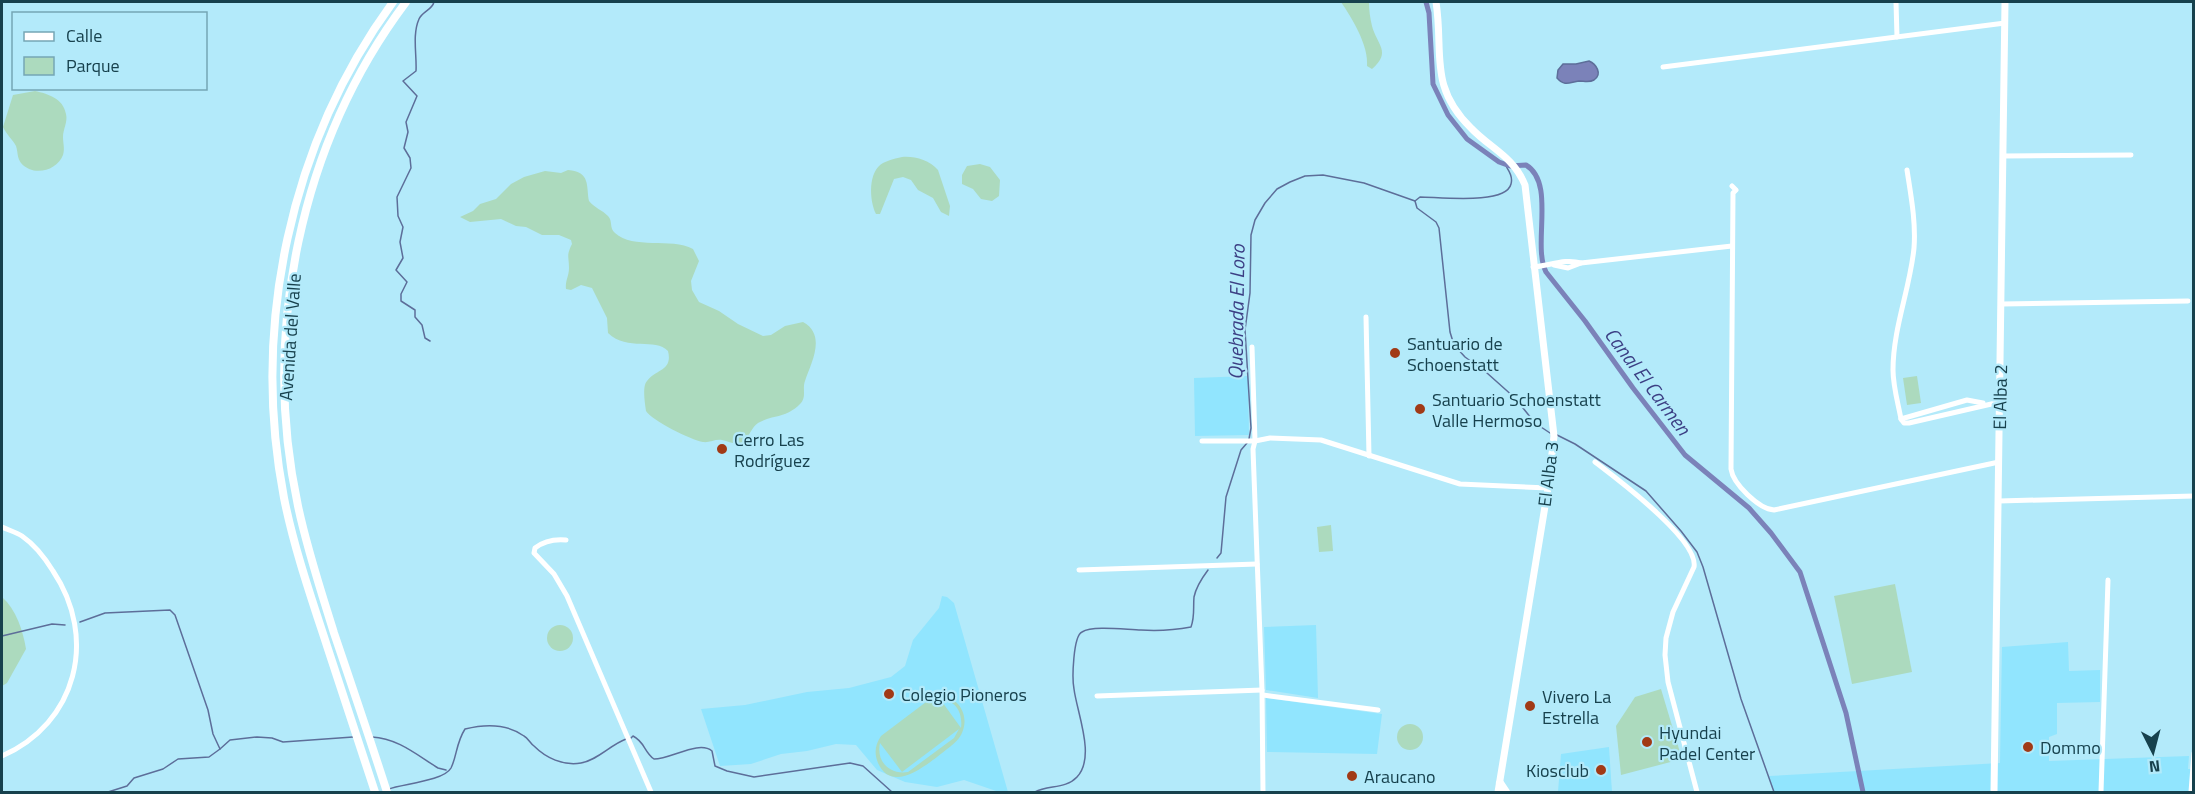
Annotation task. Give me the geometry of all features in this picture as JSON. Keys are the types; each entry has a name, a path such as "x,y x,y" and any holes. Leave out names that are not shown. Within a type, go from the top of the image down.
{"main road":[{"name":"Avenida del Valle","path":"375,792 305,581 286,504 274,419 275,330 278,292 287,239 301,184 314,148 348,72 393,2"},
{"name":"Avenida del Valle","path":"386,790 316,575 297,505 286,421 285,351 288,306 297,250 323,154 354,83 380,38 406,2"},
{"path":"1500,783 1506,792"}],"street":[{"name":"El Alba 3","path":"1436,2 1438,60 1447,94 1455,110 1471,129 1509,159 1520,173 1525,185 1540,266 1554,433 1548,488 1498,792"},
{"path":"1896,2 1897,37"},
{"name":"El Alba 2","path":"1994,792 2005,2"},
{"path":"1663,67 2005,23"},
{"path":"2004,156 2131,155"},
{"path":"1907,170 1914,243 1897,326 1893,363 1894,386 1901,419 1967,400 1985,404 2000,402"},
{"path":"1732,193 1731,472 1738,485 1765,508 1777,509 1999,462"},
{"path":"1540,266 1554,265 1568,268 1581,263 1732,246"},
{"path":"2002,304 2188,301"},
{"path":"1366,317 1369,456"},
{"path":"1252,347 1263,792"},
{"path":"1202,441 1313,439 1460,484 1548,488"},
{"path":"1595,462 1656,512 1683,542 1694,559 1694,567 1671,620 1665,655 1668,682 1697,792"},
{"path":"1999,501 2193,496"},
{"path":"2,527 22,536 42,554 57,576 68,594 77,649 75,669 58,710 41,730 22,746 2,756"},
{"path":"566,540 543,543 535,548 534,553 552,570 563,587 651,792"},
{"path":"1079,570 1257,564"},
{"path":"2101,792 2108,580"},
{"path":"1097,696 1262,692 1378,710"},
{"path":"2191,792 2193,753"}],"shaded area":[{"path":"1589,61 1598,69 1597,78 1594,80 1565,83 1557,78 1558,70 1563,64"},
{"path":"1248,376 1249,435 1195,436 1194,378"},
{"name":"Colegio Pioneros","path":"942,596 954,603 1008,792 999,792 964,780 937,787 905,782 877,770 856,745 836,744 781,754 751,764 720,766 701,709 745,705 807,692 849,688 891,677 905,666 913,640 939,608"},
{"path":"1316,625 1318,698 1266,690 1264,627"},
{"path":"2068,642 2069,671 2100,670 2100,702 2057,703 2057,734 2049,737 2049,761 2189,756 2188,769 2193,769 2194,792 1774,792 1769,776 2000,763 2002,647"},
{"path":"1266,698 1382,714 1377,754 1267,752"},
{"path":"1609,747 1612,792 1558,792 1561,754"}],"green space":[{"path":"1341,2 1369,2 1372,26 1382,53 1378,63 1372,69 1367,66 1367,58 1359,32"},
{"path":"35,91 58,100 62,104 66,117 63,134 64,148 60,161 50,168 38,171 21,163 16,146 3,127 13,95"},
{"path":"902,157 922,159 938,170 950,206 949,216 941,212 933,198 918,190 911,180 903,177 894,179 880,214 876,214 871,194 875,172 883,163"},
{"path":"980,164 990,167 1000,180 999,196 992,201 981,199 973,189 962,184 962,175 967,166"},
{"path":"568,170 575,171 584,177 589,201 608,216 615,233 632,241 674,244 693,249 699,261 691,281 692,290 699,302 763,336 771,335 785,326 803,322 810,328 816,342 815,350 804,384 803,399 795,409 758,423 741,443 719,440 703,442 672,429 649,415 646,411 644,395 645,383 666,366 669,358 668,351 656,345 616,339 608,333 607,318 592,288 581,285 571,290 566,289 571,240 559,235 542,235 501,219 470,222 460,217 473,211 480,204 496,199 511,184 524,177 545,171 561,173"},
{"path":"1917,376 1921,403 1907,405 1903,378"},
{"path":"1331,525 1333,551 1319,552 1317,527"},
{"path":"1895,584 1912,672 1852,684 1834,596"},
{"path":"2,597 18,621 26,649 7,683 2,686"},
{"path":"560,625 569,629 573,638 569,647 560,651 551,647 547,638 551,629"},
{"name":"Hyundai Padel Center","path":"1661,689 1682,759 1621,775 1616,726 1635,697"},
{"path":"943,696 955,701 964,716 964,729 950,747 915,772 898,777 884,772 878,763 876,749 881,736 930,699","holes":["940,699 946,700 957,708 961,717 961,728","959,729 954,738 908,772 902,772","880,743 901,772 890,769 882,761"]},
{"path":"1410,724 1419,728 1423,737 1419,746 1410,750 1401,746 1397,737 1401,728"}],"waterway":[{"path":"430,341 425,338 422,325 415,317 415,310 401,301 401,294 407,282 396,270 403,258 400,242 403,227 398,216 397,197 411,168 410,158 404,148 408,132 406,122 417,96 403,81 416,71 417,25 421,16 434,2"},
{"name":"Canal El Carmen","path":"1426,2 1429,13 1433,84 1448,115 1467,139 1499,162 1510,166 1526,165 1535,174 1542,200 1541,246 1546,272 1685,455 1749,508 1800,572 1846,713 1863,792"},
{"name":"Quebrada El Loro","path":"1249,439 1251,428 1245,330 1250,293 1251,235 1255,220 1277,189 1305,176 1323,175 1364,183 1415,201 1420,197 1485,197 1506,191 1511,184 1511,177 1506,166"},
{"path":"1415,201 1417,208 1436,222 1439,228 1450,332 1454,345 1465,357 1515,398 1535,423 1550,433"},
{"path":"1557,435 1575,444 1646,491 1697,552 1741,699 1774,792"},
{"name":"Quebrada El Loro","path":"1217,558 1221,553 1226,497 1241,450 1247,443"},
{"name":"Quebrada El Loro","path":"1035,792 1073,781 1082,768 1085,758 1084,734 1073,676 1075,649 1079,635 1094,629 1160,630 1191,627 1195,593 1208,570"},
{"path":"80,622 105,613 170,610 175,615 208,710 213,734 220,749 230,740 257,737 272,738 283,742 353,737"},
{"path":"2,636 52,624 65,625"},
{"name":"Quebrada El Loro","path":"389,789 432,779 447,772 451,768 465,729 473,727 495,726 510,729 525,737 544,754 555,760 574,764 598,756 626,739"},
{"name":"Quebrada El Loro","path":"631,738 633,736 640,741 654,759 692,749 706,748 712,751 715,766 754,777 850,763 863,766 892,792"},
{"path":"372,737 390,740 438,768 446,770"},
{"path":"108,792 127,786 134,778 163,769 178,759 209,757 220,749"},
{"name":"Quebrada El Loro","path":"965,792 977,792"}],"place":[{"name":"Santuario de Schoenstatt","path":"1395,353"},
{"name":"Santuario Schoenstatt Valle Hermoso","path":"1420,409"},
{"name":"Cerro Las Rodríguez","path":"722,449"},
{"name":"Colegio Pioneros","path":"889,694"},
{"name":"Vivero La Estrella","path":"1530,706"},
{"name":"Hyundai Padel Center","path":"1647,742"},
{"name":"Dommo","path":"2028,747"},
{"name":"Kiosclub","path":"1601,770"},
{"name":"Araucano","path":"1352,776"}]}
